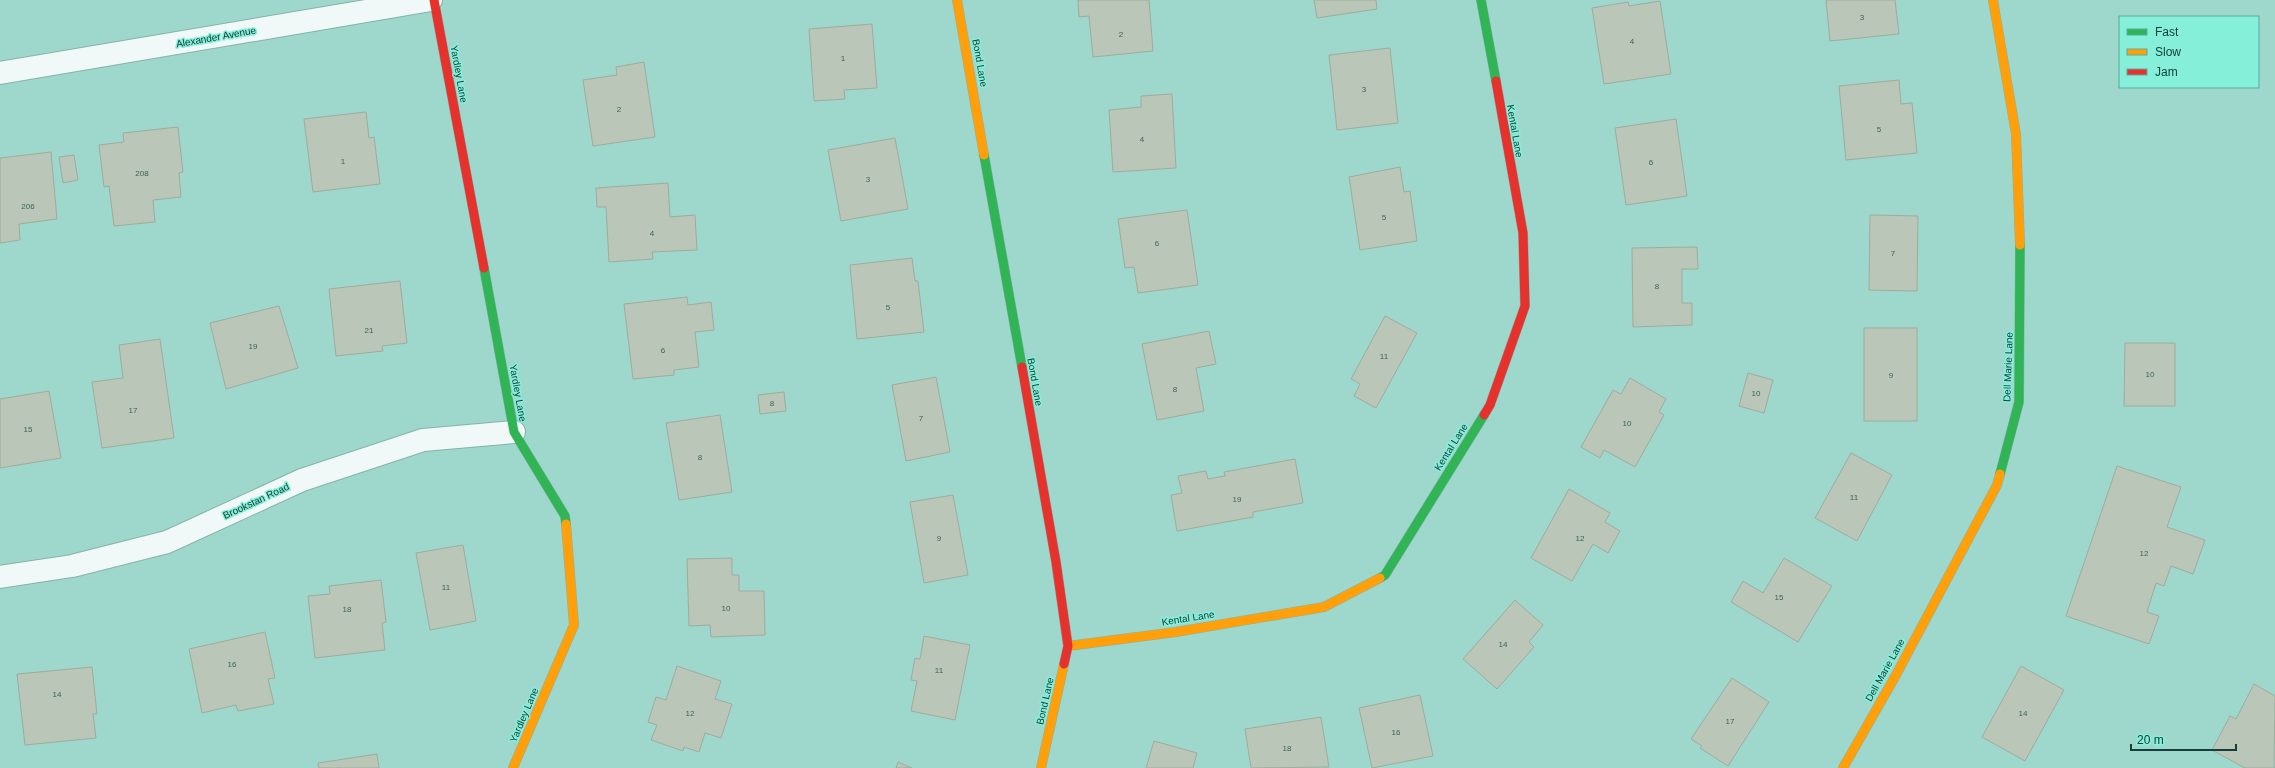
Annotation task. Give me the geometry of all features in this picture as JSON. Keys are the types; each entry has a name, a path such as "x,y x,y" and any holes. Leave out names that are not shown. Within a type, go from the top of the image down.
{"street":[{"name":"Alexander Avenue","path":"0,73 431,0"},
{"name":"Yardley Lane","path":"434,0 514,432 565,516 574,625 513,768"},
{"name":"Bond Lane","path":"957,0 1056,562 1068,646 1041,768"},
{"name":"Kental Lane","path":"1068,646 1176,632 1324,607 1385,574 1490,405 1525,306 1523,233 1481,0"},
{"name":"Dell Marie Lane","path":"1843,768 1896,675 1997,485 2019,402 2021,268 2016,134 1993,0"},
{"name":"Brookstan Road","path":"0,577 72,566 167,542 302,480 423,440 514,432"}],"building":[{"path":"1078,0 1149,0 1153,51 1093,57 1089,16 1079,17"},
{"path":"1314,0 1376,0 1377,9 1317,18"},
{"path":"1826,0 1895,0 1899,34 1830,41"},
{"path":"1660,1 1671,74 1604,84 1592,8 1628,2 1629,6"},
{"path":"872,24 877,88 844,90 845,99 814,101 809,29"},
{"path":"1390,48 1398,123 1337,130 1329,55"},
{"path":"644,62 655,137 593,146 583,80 617,75 616,67"},
{"path":"1899,80 1901,104 1912,103 1917,153 1846,160 1839,86"},
{"path":"1172,94 1176,168 1113,172 1109,110 1141,107 1141,96"},
{"path":"366,112 369,138 374,137 380,184 313,192 304,119"},
{"path":"1676,119 1687,196 1626,205 1615,128"},
{"path":"178,127 183,172 179,173 181,197 153,200 155,222 114,226 109,186 104,187 99,145 124,142 123,133"},
{"path":"895,138 908,209 841,221 828,150"},
{"path":"51,152 57,219 19,224 20,240 0,243 0,158"},
{"path":"74,155 78,180 63,183 59,157"},
{"path":"1400,167 1404,192 1410,191 1417,241 1360,250 1349,177"},
{"path":"668,183 670,217 695,215 697,250 652,252 653,259 609,262 606,207 597,207 596,188"},
{"path":"1187,210 1198,285 1138,293 1134,267 1125,268 1118,219"},
{"path":"1870,215 1918,216 1917,291 1869,290"},
{"path":"1697,247 1698,269 1682,269 1682,303 1692,303 1692,325 1633,327 1632,248"},
{"path":"912,258 915,281 918,281 924,332 857,339 850,265"},
{"path":"400,281 407,343 382,346 383,351 336,356 329,289"},
{"path":"687,297 688,305 711,302 714,330 695,332 699,367 674,370 674,375 633,379 624,304"},
{"path":"279,306 298,368 226,389 210,323"},
{"path":"1385,316 1417,333 1376,408 1354,396 1360,384 1351,379"},
{"path":"1864,328 1917,328 1917,421 1864,421"},
{"path":"1209,331 1216,364 1196,368 1204,411 1157,420 1142,344"},
{"path":"160,339 174,438 102,448 92,382 123,378 119,345"},
{"path":"2125,343 2175,343 2175,406 2124,406"},
{"path":"1748,373 1773,380 1764,413 1739,406"},
{"path":"936,377 950,452 906,461 892,385"},
{"path":"1630,378 1666,399 1659,412 1664,415 1635,467 1604,450 1600,458 1581,447 1613,390 1621,394"},
{"path":"49,391 61,458 0,468 0,399"},
{"path":"784,392 786,411 760,414 758,395"},
{"path":"720,415 732,492 679,500 666,423"},
{"path":"1851,453 1892,475 1857,541 1815,518"},
{"path":"1295,459 1303,503 1253,512 1253,517 1177,531 1171,495 1182,493 1178,476 1206,471 1208,479 1225,476 1224,472"},
{"path":"2117,466 2181,487 2167,527 2205,540 2193,574 2171,566 2164,586 2156,583 2147,612 2159,616 2149,644 2066,616"},
{"path":"1569,489 1610,513 1605,522 1620,531 1608,553 1593,544 1572,581 1531,558"},
{"path":"953,495 968,575 924,583 910,502"},
{"path":"463,545 476,621 430,630 416,553"},
{"path":"732,558 732,575 739,575 739,591 764,591 765,635 711,637 710,625 689,626 687,559"},
{"path":"1784,558 1832,586 1798,642 1731,602 1743,581 1763,593"},
{"path":"381,580 386,622 382,623 385,650 315,658 308,596 330,594 329,586"},
{"path":"1515,600 1543,625 1529,642 1534,647 1497,689 1463,659"},
{"path":"265,632 275,678 268,679 274,704 238,711 236,705 202,713 189,649"},
{"path":"924,636 970,645 955,720 911,711 917,681 911,680 915,658 920,659"},
{"path":"677,666 721,681 715,699 732,704 721,738 705,733 699,752 684,747 683,751 651,740 657,725 648,722 656,697 666,700"},
{"path":"2021,666 2064,690 2025,761 1982,737"},
{"path":"92,667 97,714 93,714 96,738 25,745 17,674"},
{"path":"1732,678 1769,702 1728,766 1700,748 1702,746 1691,739"},
{"path":"2254,684 2275,696 2274,768 2245,768 2212,750 2230,716 2236,719"},
{"path":"1420,695 1433,756 1372,768 1359,708"},
{"path":"1321,717 1329,767 1251,768 1245,729"},
{"path":"1154,741 1197,753 1193,768 1146,768"},
{"path":"377,754 379,768 319,768 318,763"},
{"path":"898,762 912,768 896,768"}],"traffic: fast":[{"path":"1481,0 1496,81"},
{"path":"984,155 1022,367"},
{"path":"2000,474 2019,402 2020,245"},
{"path":"484,268 514,432 565,516 566,524"},
{"path":"1380,578 1385,575 1484,415"}],"traffic: slow":[{"path":"957,0 984,155"},
{"path":"1993,0 2016,134 2020,245"},
{"path":"1843,768 1896,675 1997,485 2000,474"},
{"path":"513,768 574,625 566,524"},
{"path":"1068,646 1176,632 1324,607 1380,578"},
{"path":"1041,768 1064,664"}],"traffic: jam":[{"path":"434,0 484,268"},
{"path":"1484,415 1490,405 1525,306 1523,233 1496,81"},
{"path":"1022,367 1056,562 1068,646 1064,664"}]}
